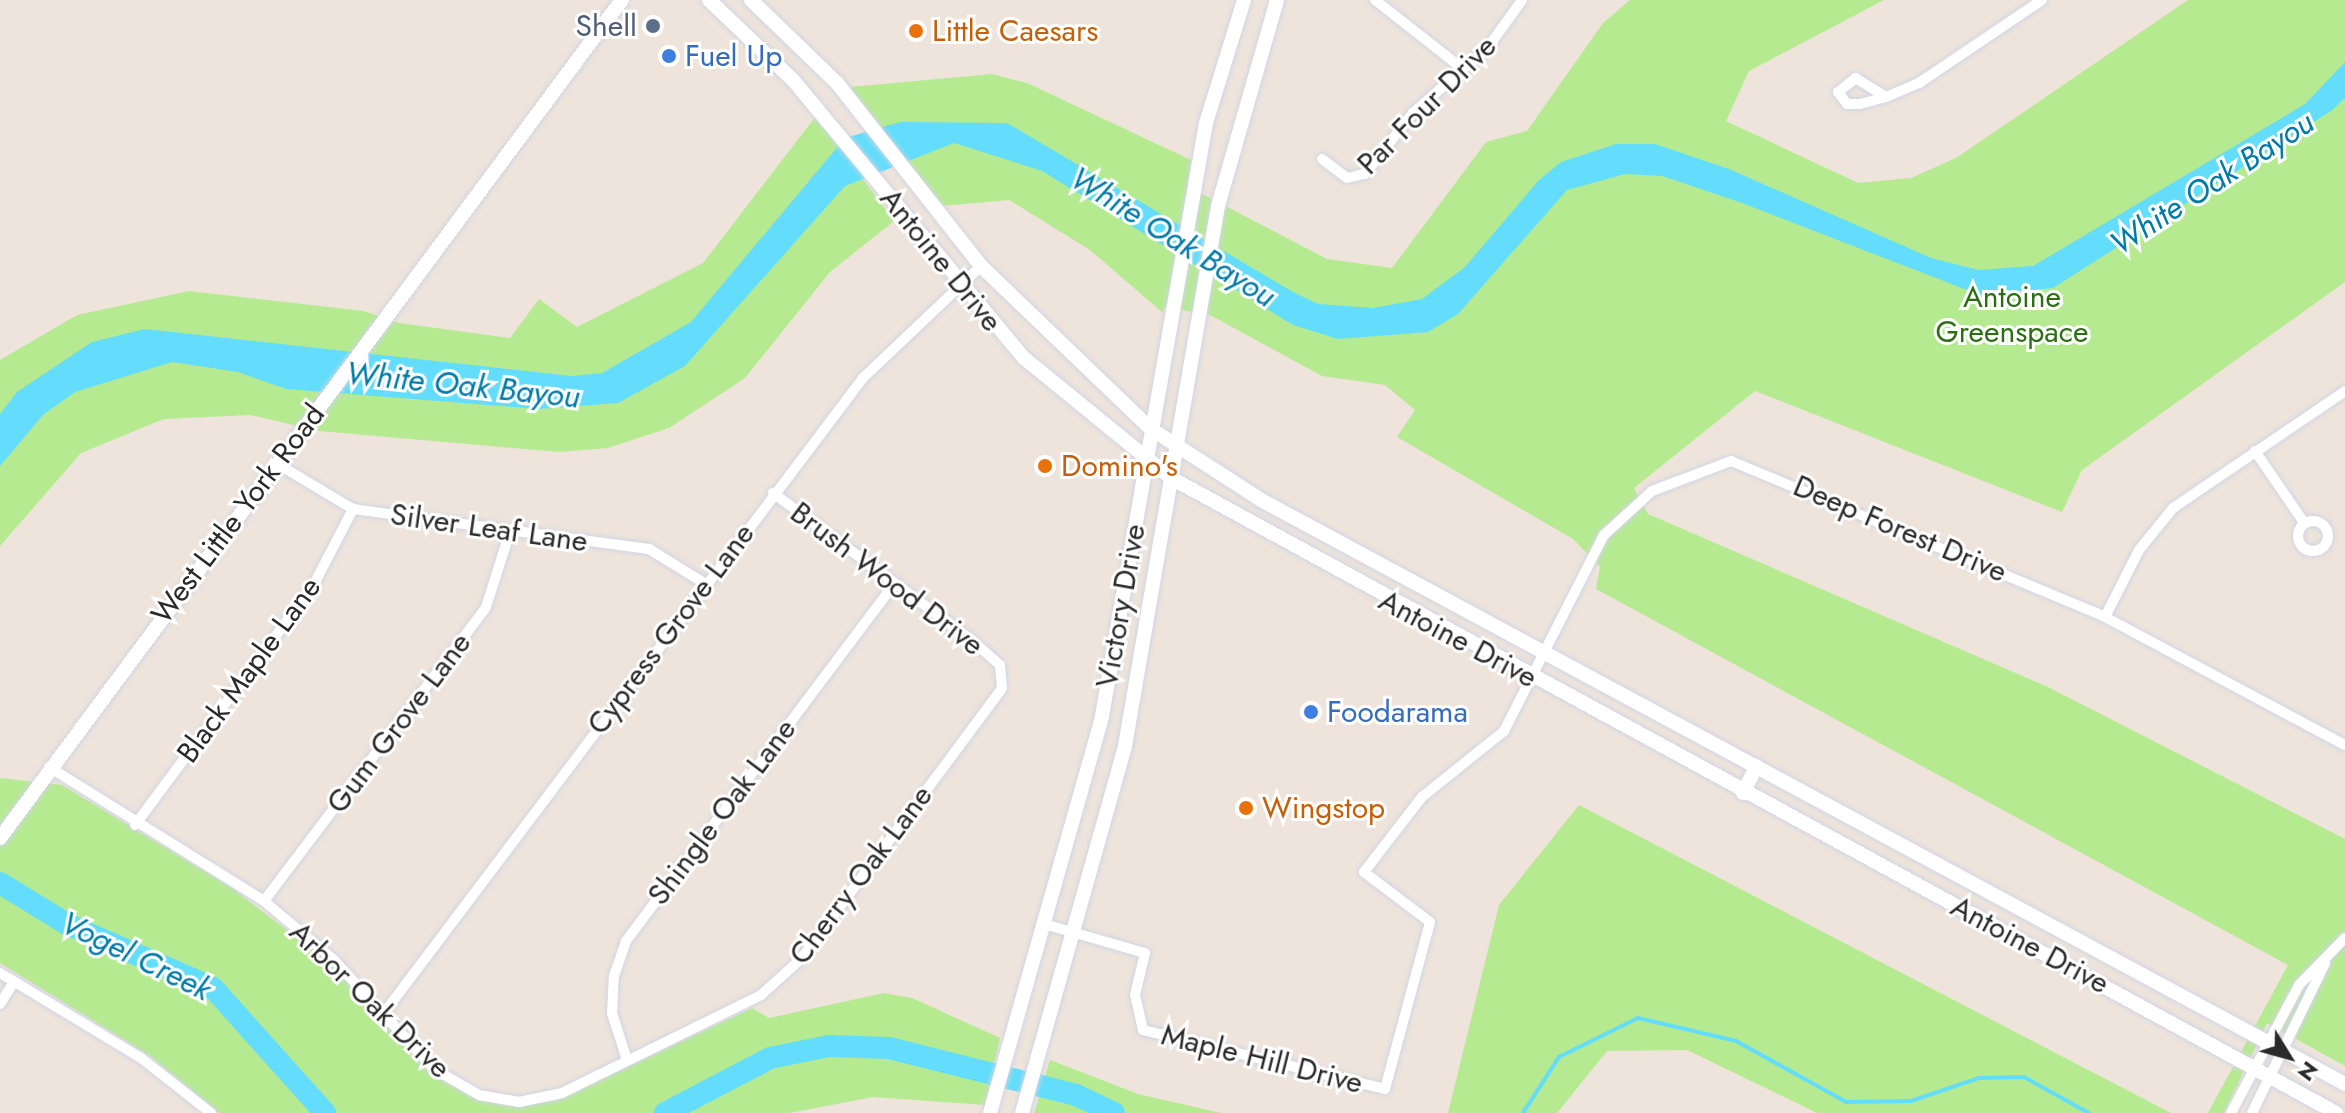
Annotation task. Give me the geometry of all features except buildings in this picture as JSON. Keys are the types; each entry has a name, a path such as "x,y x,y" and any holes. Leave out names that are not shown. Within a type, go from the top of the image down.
{"main road":[{"name":"West Little York Road","path":"4,832 49,767 622,0"},
{"name":"Antoine Drive","path":"709,0 838,133 959,287 1029,363 1171,478 1388,601 2274,1076 2336,1113"},
{"name":"Antoine Drive","path":"751,0 864,115 981,266 1151,429 1398,573 2345,1084"},
{"name":"Victory Drive","path":"990,1113 1085,787 1113,650 1206,123 1244,0"},
{"name":"Victory Drive","path":"1024,1107 1120,769 1218,206 1235,126 1277,0"},
{"path":"1206,123 1235,126"},
{"path":"1388,601 1398,573"},
{"path":"1113,650 1141,651"},
{"path":"1743,793 1757,766"},
{"path":"1952,904 1966,879"},
{"path":"2108,987 2121,963"}],"street":[{"path":"1375,0 1463,69"},
{"name":"Par Four Drive","path":"1322,159 1347,178 1365,174 1413,113 1463,69 1522,0"},
{"path":"1886,97 2042,0"},
{"name":"Cypress Grove Lane","path":"384,1013 704,583 863,378 981,266"},
{"path":"2105,617 2161,519 2345,391"},
{"path":"2255,451 2305,524"},
{"name":"Deep Forest Drive","path":"1535,681 1576,578 1629,508 1731,461 2105,617 2345,745"},
{"name":"Silver Leaf Lane","path":"276,463 353,509 649,549 704,583"},
{"name":"Brush Wood Drive","path":"773,493 1000,665"},
{"name":"Black Maple Lane","path":"135,825 314,584 353,509"},
{"name":"Gum Grove Lane","path":"264,901 486,607 510,532"},
{"name":"Shingle Oak Lane","path":"627,1060 612,1013 626,941 893,585"},
{"name":"Cherry Oak Lane","path":"627,1060 761,995 801,959 1002,688 1000,665"},
{"name":"Maple Hill Drive","path":"1044,924 1145,953 1135,995 1143,1030 1385,1089 1430,922 1364,872 1422,797 1504,731 1535,681"},
{"name":"Arbor Oak Drive","path":"49,767 135,825 264,901 384,1013 434,1069 479,1095 519,1102 562,1093 627,1060"},
{"path":"2231,1113 2299,985 2326,961 2345,938"},
{"path":"2252,1113 2286,1052 2326,961"},
{"path":"0,973 141,1058 211,1113"},
{"path":"0,1004 13,983"}],"green space":[{"name":"Antoine Greenspace","path":"1630,0 1884,0 1749,71 1726,121 1858,183 1911,178 1956,158 2188,0 2345,0 2345,282 2082,470 2062,512 1755,391 1634,488 1648,514 2048,687 2345,839 2345,1066 2267,1023 2224,1113 2208,1113 2288,965 1596,589 1600,567 1573,539 1397,437 1415,410 1385,385 1322,376 1210,315 1164,307 1163,313 1090,250 1009,200 941,206 850,87 992,74 1027,83 1191,160 1187,186 1327,259 1392,268 1486,142 1527,131 1603,23"},
{"path":"816,116 894,221 830,272 745,378 669,428 608,448 559,452 319,431 251,415 164,419 81,453 0,546 0,360 77,315 189,291 364,311 399,323 510,338 539,299 577,327 703,263"},
{"path":"0,778 62,785 229,886 324,958 428,1069 471,1097 508,1106 555,1101 752,1008 769,1018 884,993 912,998 1000,1038 985,1105 873,1097 790,1113 219,1113 150,1056 0,963"},
{"path":"1579,805 2171,1113 1817,1113 1687,1050 1607,1051 1557,1113 1448,1113 1499,905"},
{"path":"1050,1060 1138,1094 1221,1113 1034,1113"}],"water":[{"name":"White Oak Bayou","path":"2345,62 2345,98 2331,111 2053,288 1980,295 1742,203 1662,176 1625,174 1567,190 1458,314 1428,332 1338,339 1293,325 1042,171 954,143 845,186 685,366 618,403 538,409 286,389 238,372 172,362 75,392 43,415 0,466 0,414 17,392 92,342 145,329 572,376 602,373 691,322 845,138 900,122 1007,123 1293,292 1318,304 1373,308 1422,299 1465,267 1538,181 1561,162 1616,144 1655,144 1729,169 1931,258 1978,270 2033,266 2305,104"}],"waterway":[{"name":"Vogel Creek","path":"0,883 67,924 213,988 325,1113"},
{"path":"1523,1113 1559,1057 1638,1018 1736,1041 1846,1102 1911,1101 1979,1078 2024,1077 2089,1113"},
{"name":"Vogel Creek","path":"665,1113 770,1058 829,1046 889,1048 1076,1095 1114,1113"}],"place":[{"name":"Shell","path":"653,26"},
{"name":"Little Caesars","path":"916,31"},
{"name":"Fuel Up","path":"669,56"},
{"name":"Domino's","path":"1045,466"},
{"name":"Foodarama","path":"1311,712"},
{"name":"Wingstop","path":"1246,808"}]}
